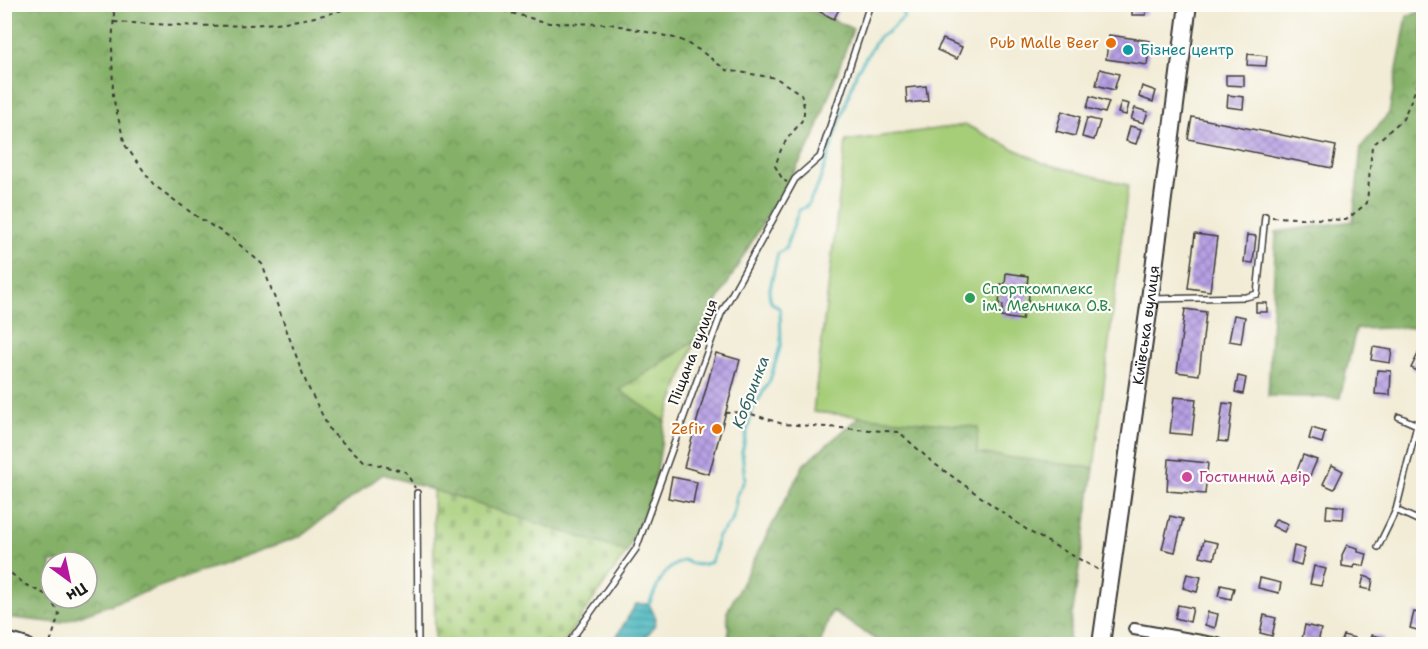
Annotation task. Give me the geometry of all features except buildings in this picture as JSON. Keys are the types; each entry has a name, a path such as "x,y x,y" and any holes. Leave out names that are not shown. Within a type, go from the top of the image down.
{"main road":[{"name":"Київська вулиця","path":"1101,645 1150,299 1188,4"}],"street":[{"path":"1134,629 1218,645"},
{"path":"10,641 27,645"}],"lane":[{"name":"Піщана вулиця","path":"568,645 636,549 721,314 795,179 820,157 870,4"},
{"path":"1150,299 1246,297 1257,294 1265,216"},
{"path":"1378,547 1396,510 1418,425 1399,417"},
{"path":"417,493 418,645"},
{"path":"1396,510 1424,523"}],"path":[{"path":"109,4 114,13 113,97 125,145 154,185 193,214 233,239 262,264 307,385 331,432 364,461 406,471 417,493"},
{"path":"114,22 196,26 282,22 333,15 360,4"},
{"path":"477,4 549,23 611,24 679,39 701,51 726,70 776,78 801,94 806,110 799,126 784,144 775,166 783,180 792,184"},
{"path":"1265,216 1346,220 1367,203 1372,146 1403,119 1424,70"},
{"path":"725,413 745,412 783,424 899,432 932,462 1030,532 1109,576"},
{"path":"4,568 26,585 49,596 59,614 50,645"}],"green space":[{"path":"214,4 241,11 292,4 796,4 853,29 813,140 695,341 620,390 665,421 654,489 627,552 383,474 301,536 99,609 99,550 39,550 39,610 95,610 59,623 5,617 5,5"},
{"path":"1423,11 1423,327 1356,329 1340,398 1268,396 1276,232 1353,221 1361,147 1389,113 1407,16"},
{"name":"Спорткомплекс ім. Мельника О.В.","path":"966,125 1043,163 1128,185 1094,468 977,453 978,427 813,412 846,141"},
{"path":"695,341 665,421 620,390"},
{"path":"861,416 978,427 977,453 1094,468 1068,644 882,644 832,611 820,644 727,644 729,641 727,612 804,464"},
{"path":"433,490 627,552 562,644 435,644"}],"water":[{"path":"636,604 649,604 656,618 654,627 640,644 612,644"}],"waterway":[{"name":"Кобринка","path":"649,604 662,578 670,568 684,560 697,565 711,562 717,537 732,521 737,495 745,479 742,452 752,411 770,380 781,344 780,309 771,302 769,293 778,253 785,249 799,210 807,206 818,186 857,71 879,37 904,17 903,12 914,4"}],"place":[{"name":"Pub Malle Beer","path":"1111,43"},
{"name":"Бізнес центр","path":"1128,50"},
{"name":"Спорткомплекс ім. Мельника О.В.","path":"970,298"},
{"name":"Zefir","path":"717,429"},
{"name":"Гостинний двір","path":"1187,477"}]}
